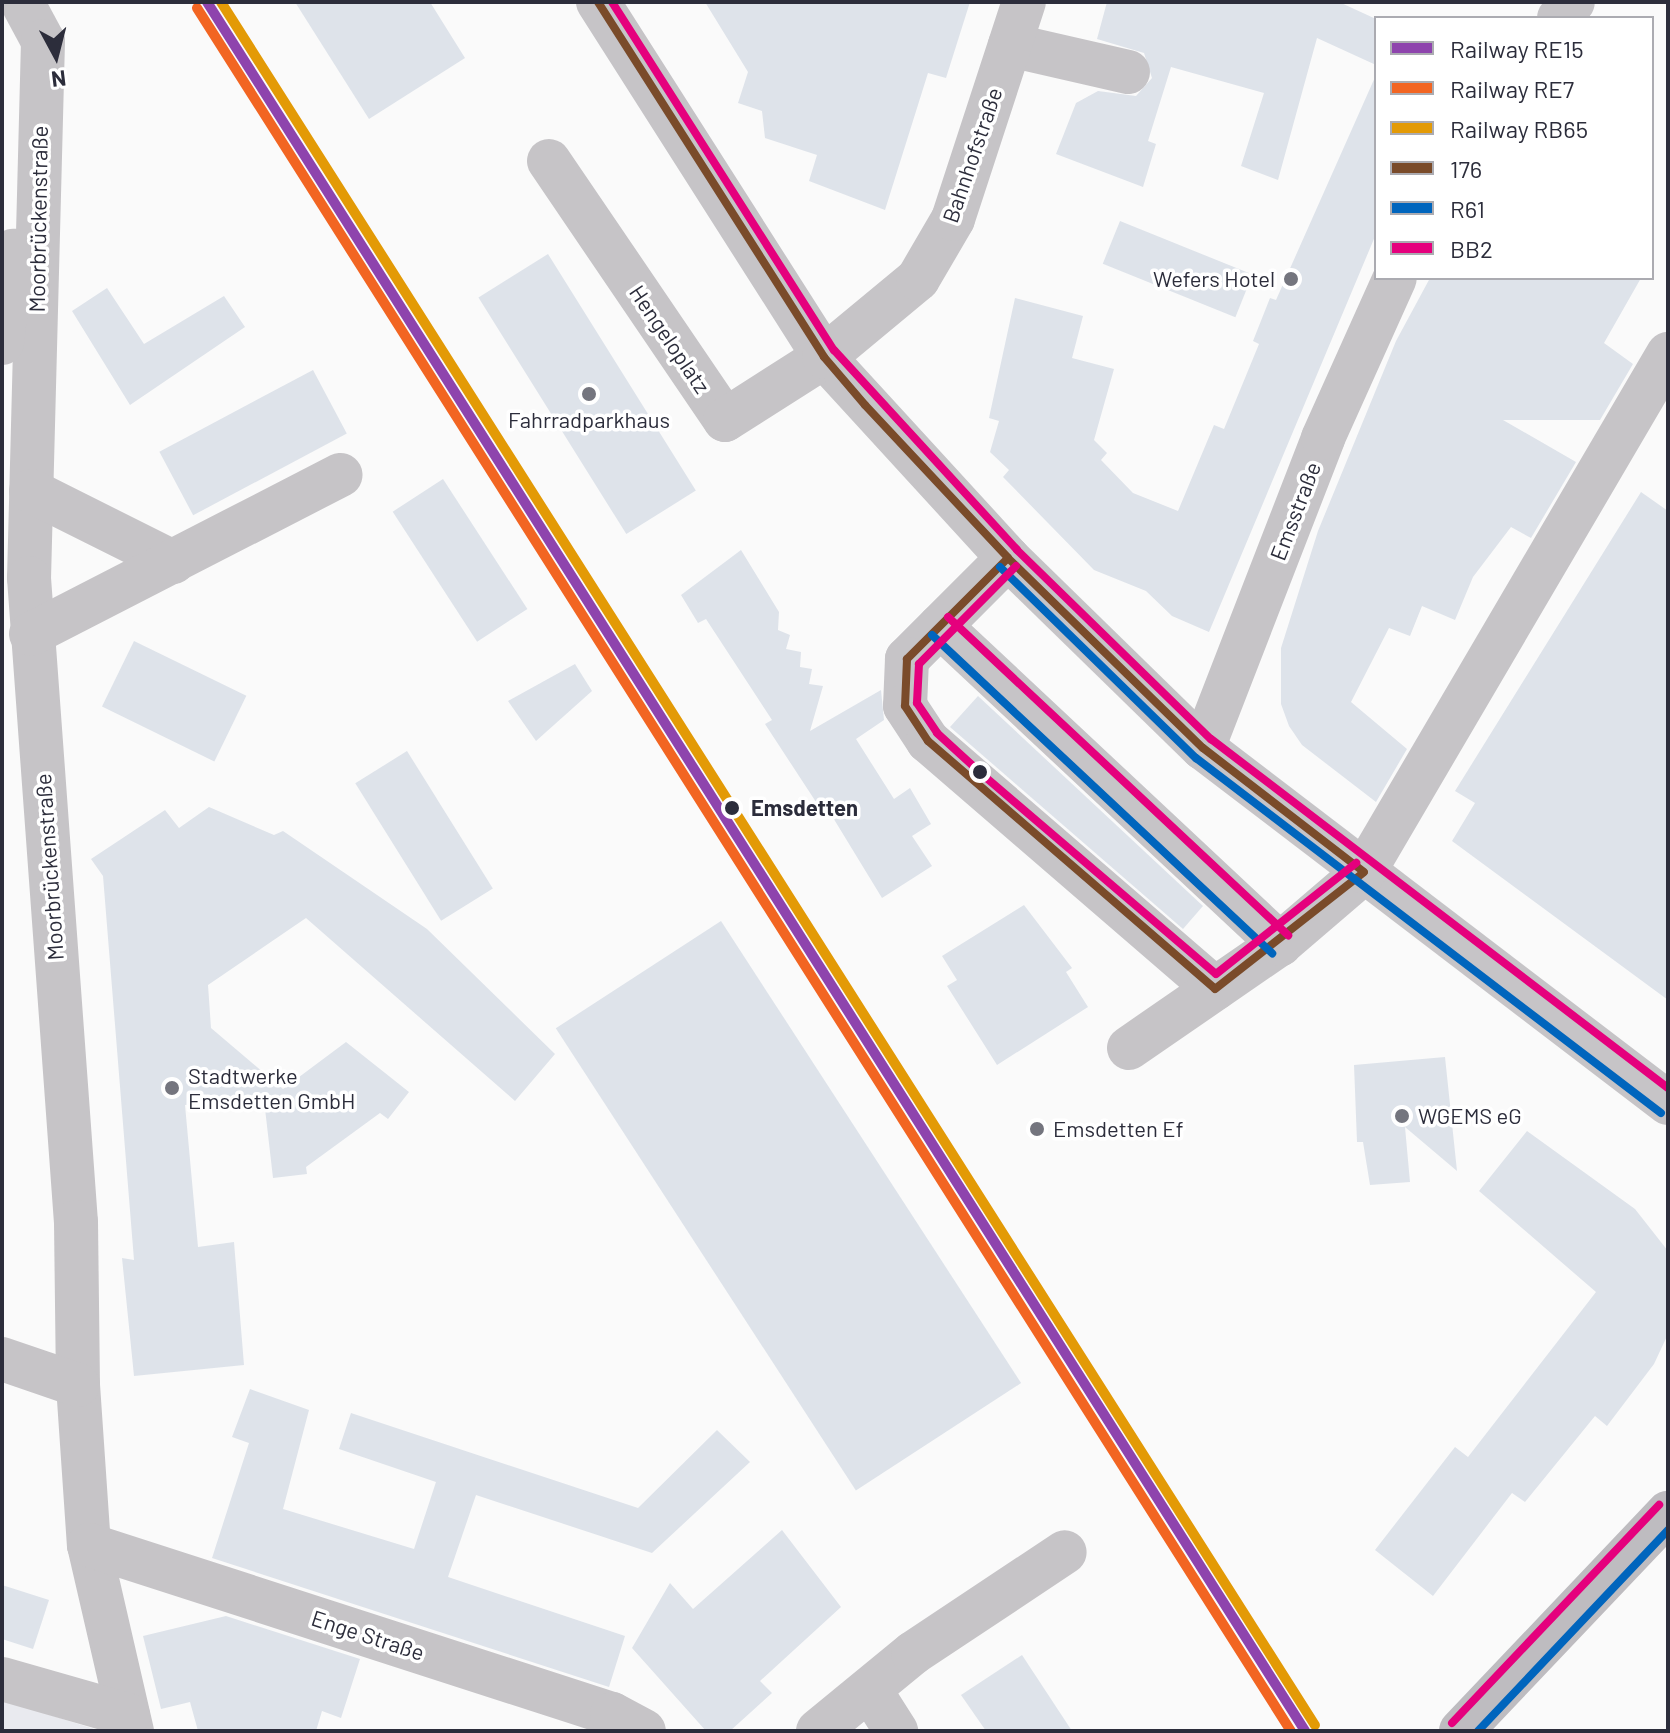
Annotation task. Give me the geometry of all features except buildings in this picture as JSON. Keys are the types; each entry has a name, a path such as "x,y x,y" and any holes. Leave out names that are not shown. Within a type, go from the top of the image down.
{"main road":[{"path":"1461,1731 1668,1513"}],"street":[{"name":"Moorbrückenstraße","path":"22,2 43,41 31,491 31,634 19,699 76,1222 78,1385 89,1545 130,1723"},
{"path":"598,2 824,357 1008,558 1203,748 1668,1103"},
{"name":"Bahnhofstraße","path":"824,357 918,279 953,219 1024,2"},
{"path":"1010,45 1128,72"},
{"name":"Hengeloplatz","path":"549,161 725,420 824,357"},
{"path":"2,343 10,257 38,203"},
{"name":"Emsstraße","path":"1203,748 1323,438 1394,280"},
{"path":"1129,1048 1280,944 1364,872 1668,354"},
{"path":"31,634 341,475"},
{"path":"31,491 173,562"},
{"path":"1008,558 907,659 905,706 928,741 1215,989"},
{"path":"940,626 1280,944"},
{"path":"2,1359 78,1385"},
{"name":"Enge Straße","path":"89,1545 612,1714 644,1731"},
{"path":"818,1731 913,1653 1065,1552"},
{"path":"2,1679 130,1723"},
{"path":"870,1690 896,1731"}],"shaded area":[{"path":"2,1700 101,1731 2,1731"}],"rail line":[{"name":"RE15","path":"207,2 1305,1731"},
{"name":"RB65","path":"221,2 1315,1725"},
{"name":"RE7","path":"197,8 1291,1731"}],"transit line":[{"name":"176","path":"598,2 824,357 865,405 1008,558 1203,748 1364,872"},
{"name":"BB2","path":"612,2 834,350 1017,550 1211,739 1668,1088"},
{"name":"176","path":"1008,558 907,659 905,706 928,741 1215,989"},
{"name":"BB2","path":"1016,566 919,664 917,703 937,733 983,775 1216,974 1356,863"},
{"name":"R61","path":"1000,567 1196,758 1661,1113"},
{"name":"BB2","path":"948,617 1288,935"},
{"name":"R61","path":"932,635 1272,953"},
{"name":"176","path":"1215,989 1364,872"},
{"name":"BB2","path":"1452,1723 1659,1505"},
{"name":"R61","path":"1478,1731 1668,1530"}],"place":[{"name":"Wefers Hotel","path":"1291,279"},
{"name":"Fahrradparkhaus","path":"589,394"},
{"name":"Emsdetten","path":"732,808"},
{"name":"Stadtwerke Emsdetten GmbH","path":"172,1088"},
{"name":"WGEMS eG","path":"1402,1116"},
{"name":"Emsdetten Ef","path":"1037,1129"}]}
